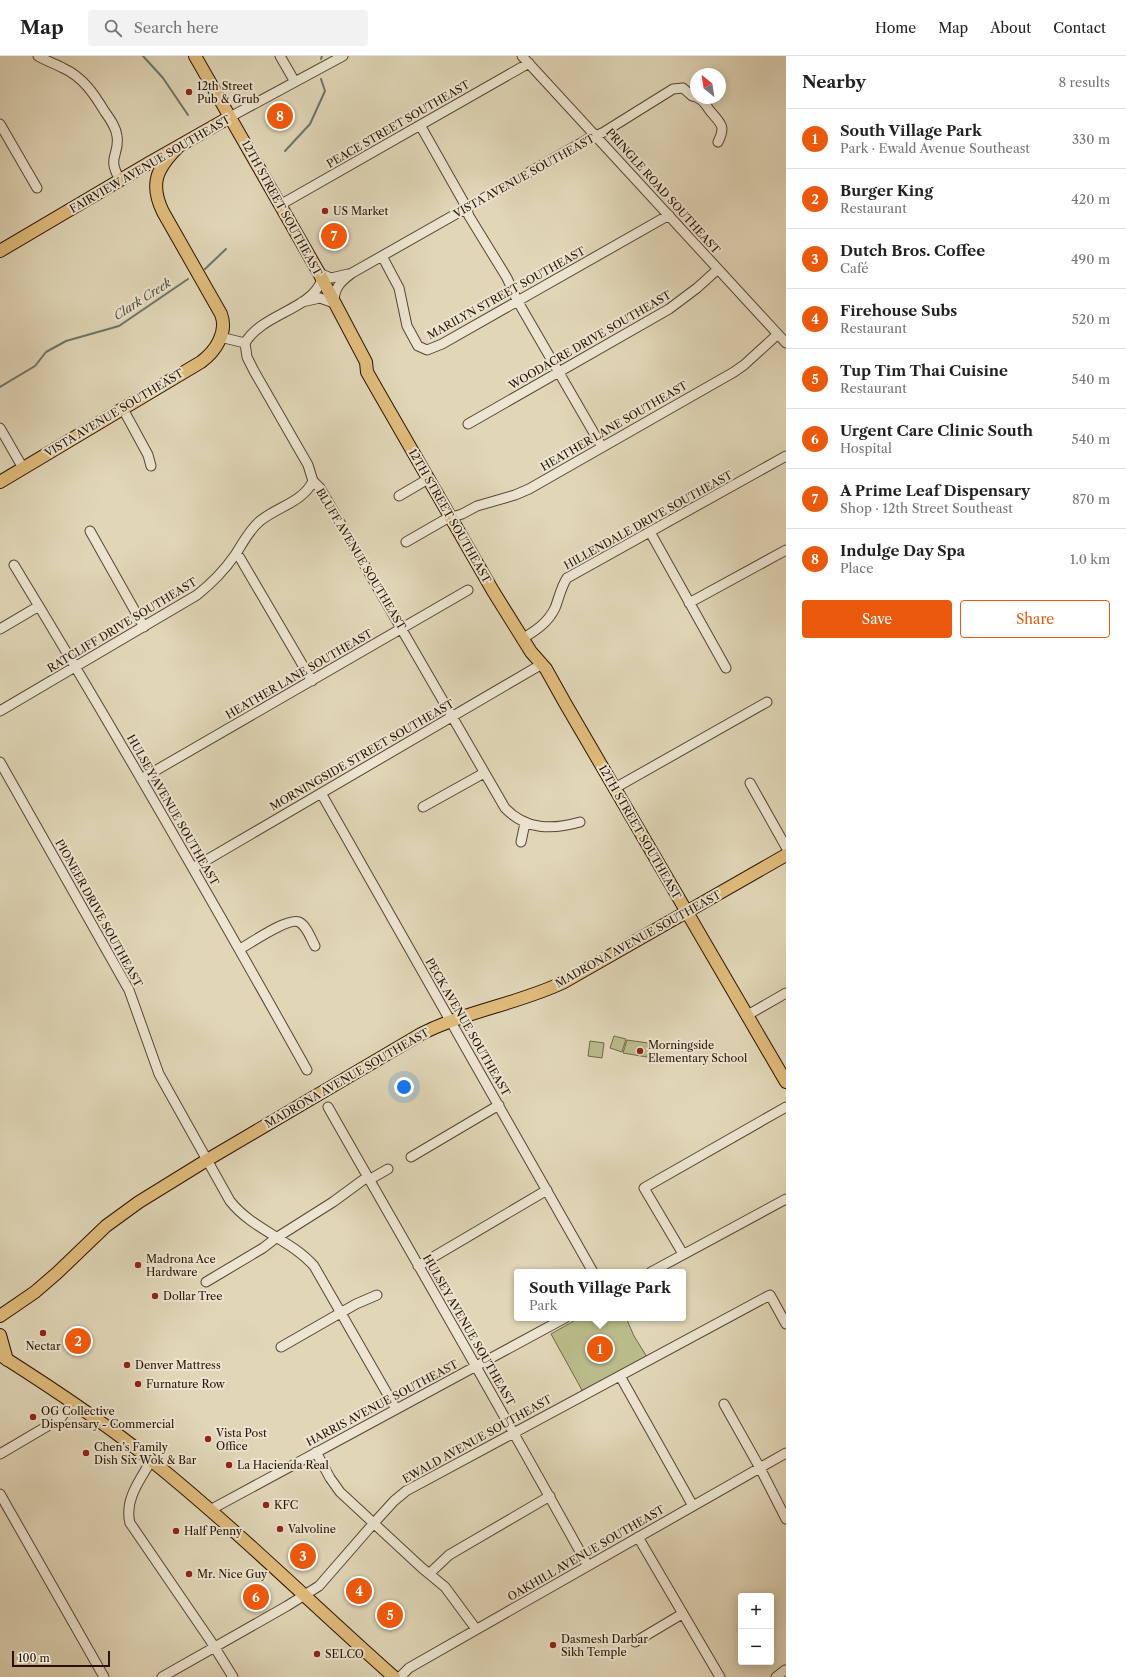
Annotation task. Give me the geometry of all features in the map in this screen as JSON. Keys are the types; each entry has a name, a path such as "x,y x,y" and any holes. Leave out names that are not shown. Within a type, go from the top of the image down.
{"main road":[{"name":"12TH STREET SOUTHEAST","path":"196,56 319,274 366,362 373,369 454,517 525,637 536,649 542,664 746,1016 786,1082"},
{"name":"FAIRVIEW AVENUE SOUTHEAST","path":"0,251 230,117"},
{"path":"179,146 162,166 156,182 155,190 157,200 219,309 223,323 223,331 220,337"},
{"path":"149,163 154,170 156,182"},
{"name":"VISTA AVENUE SOUTHEAST","path":"0,482 201,362 212,352 220,337"},
{"name":"12TH STREET SOUTHEAST","path":"366,362 367,372 428,479 454,517"},
{"name":"MADRONA AVENUE SOUTHEAST","path":"4,1314 35,1292 57,1273 89,1241 120,1215 207,1160 412,1039 451,1022 554,986 585,971 786,854"},
{"path":"0,1330 4,1314"},
{"path":"0,1335 4,1358 72,1402 151,1460 210,1510 394,1677"}],"street":[{"path":"38,56 75,74 89,88 116,130 118,140 113,163 120,180"},
{"path":"280,56 295,82"},
{"name":"FAIRVIEW AVENUE SOUTHEAST","path":"230,117 343,56"},
{"name":"PRINGLE ROAD SOUTHEAST","path":"522,56 786,343"},
{"name":"PEACE STREET SOUTHEAST","path":"280,205 528,63"},
{"name":"VISTA AVENUE SOUTHEAST","path":"352,273 596,135 604,132 673,89 683,88 690,94"},
{"name":"VISTA AVENUE SOUTHEAST","path":"706,104 720,122 722,132 718,142"},
{"path":"0,124 36,188"},
{"path":"420,125 463,201 469,216 507,278 517,300 602,447"},
{"name":"MARILYN STREET SOUTHEAST","path":"382,256 399,288 407,326 418,346 427,350 442,344 669,215"},
{"name":"WOODACRE DRIVE SOUTHEAST","path":"468,424 669,309 698,288 718,269"},
{"path":"319,274 331,278 352,273"},
{"path":"302,302 317,298 327,299 334,303 334,294 338,286 352,273"},
{"path":"220,337 245,343 253,332 261,325 302,302 318,289 321,282 319,274"},
{"name":"HEATHER LANE SOUTHEAST","path":"406,542 477,506 515,495 529,489 734,372 749,361 778,334"},
{"name":"BLUFF AVENUE SOUTHEAST","path":"245,343 247,357 308,465 313,481 320,488 402,628 504,808 525,823 550,827 566,826 580,822"},
{"path":"122,409 148,455 151,466"},
{"path":"0,428 23,468"},
{"name":"HILLENDALE DRIVE SOUTHEAST","path":"525,637 537,630 549,618 567,578 786,456"},
{"path":"399,496 428,479"},
{"name":"RATCLIFF DRIVE SOUTHEAST","path":"0,712 144,628 206,588 220,575 254,526 268,515 306,493 313,481"},
{"path":"90,531 144,628"},
{"path":"650,532 726,668"},
{"path":"689,603 786,550"},
{"path":"236,554 240,558 288,638 312,681"},
{"name":"HULSEY AVENUE SOUTHEAST","path":"14,565 76,667 194,868 307,1070"},
{"name":"HEATHER LANE SOUTHEAST","path":"141,779 468,590"},
{"path":"0,629 39,606"},
{"name":"MORNINGSIDE STREET SOUTHEAST","path":"194,868 542,664"},
{"path":"615,788 767,702"},
{"name":"PIONEER DRIVE SOUTHEAST","path":"0,762 129,990 142,1022 150,1053 159,1074 230,1201 246,1218 276,1238 292,1246 314,1266 396,1409"},
{"path":"423,807 484,773"},
{"path":"750,783 786,847"},
{"name":"PECK AVENUE SOUTHEAST","path":"321,794 548,1190 591,1269"},
{"path":"521,842 525,823"},
{"path":"240,949 284,924 294,921 299,922 304,927 315,946"},
{"path":"746,1016 786,993"},
{"path":"410,1157 499,1105"},
{"name":"HULSEY AVENUE SOUTHEAST","path":"328,1107 514,1432 588,1566"},
{"path":"683,1254 644,1188 786,1107"},
{"path":"206,1282 263,1248 332,1202 353,1186 388,1169"},
{"path":"418,1266 548,1190"},
{"path":"656,1269 786,1199"},
{"path":"282,1347 341,1313 377,1295"},
{"name":"EWALD AVENUE SOUTHEAST","path":"162,1677 304,1596 324,1582 373,1524 394,1501 406,1492 514,1432 770,1295 786,1324"},
{"name":"HARRIS AVENUE SOUTHEAST","path":"210,1510 559,1321"},
{"path":"620,1376 693,1506"},
{"path":"0,1454 61,1418 72,1402"},
{"path":"724,1404 760,1468 786,1519"},
{"path":"316,1452 330,1478 340,1492 373,1524 445,1586 476,1629"},
{"name":"OAKHILL AVENUE SOUTHEAST","path":"400,1677 409,1668 476,1629 786,1453"},
{"path":"151,1460 132,1495 128,1511 130,1523 234,1677"},
{"path":"0,1494 104,1677"},
{"path":"430,1573 449,1556 550,1496"},
{"path":"638,1537 720,1677"},
{"path":"635,1642 682,1614"},
{"path":"776,1677 785,1670"}],"green space":[{"path":"614,1036 626,1039 622,1052 610,1048"},
{"path":"627,1040 648,1043 647,1057 623,1053"},
{"path":"590,1041 604,1043 602,1058 588,1056"},
{"path":"574,1321 627,1321 634,1336 647,1357 583,1392 551,1334"}],"waterway":[{"path":"143,56 163,78 188,115"},
{"name":"Clark Creek","path":"285,151 310,124 325,91 321,79"},
{"name":"Clark Creek","path":"205,269 226,249"},
{"name":"Clark Creek","path":"0,387 35,366 46,352 66,341 119,326 188,279"}],"place":[{"name":"12th Street Pub & Grub","path":"189,92"},
{"name":"Indulge Day Spa","path":"280,116"},
{"name":"US Market","path":"325,211"},
{"name":"A Prime Leaf Dispensary","path":"334,236"},
{"name":"Morningside Elementary School","path":"640,1051"},
{"name":"Madrona Ace Hardware","path":"138,1265"},
{"name":"Dollar Tree","path":"155,1296"},
{"name":"Nectar","path":"43,1333"},
{"name":"Burger King","path":"78,1341"},
{"name":"South Village Park","path":"600,1349"},
{"name":"Denver Mattress","path":"127,1365"},
{"name":"Furnature Row","path":"138,1384"},
{"name":"OG Collective Dispensary - Commercial","path":"33,1417"},
{"name":"Vista Post Office","path":"208,1439"},
{"name":"Chen’s Family Dish Six Wok & Bar","path":"86,1453"},
{"name":"La Hacienda Real","path":"229,1465"},
{"name":"KFC","path":"266,1505"},
{"name":"Valvoline","path":"280,1529"},
{"name":"Half Penny","path":"176,1531"},
{"name":"Dutch Bros. Coffee","path":"303,1556"},
{"name":"Mr. Nice Guy","path":"189,1574"},
{"name":"Firehouse Subs","path":"359,1591"},
{"name":"Urgent Care Clinic South","path":"256,1597"},
{"name":"Tup Tim Thai Cuisine","path":"390,1615"},
{"name":"Dasmesh Darbar Sikh Temple","path":"553,1645"},
{"name":"SELCO","path":"317,1654"}]}
